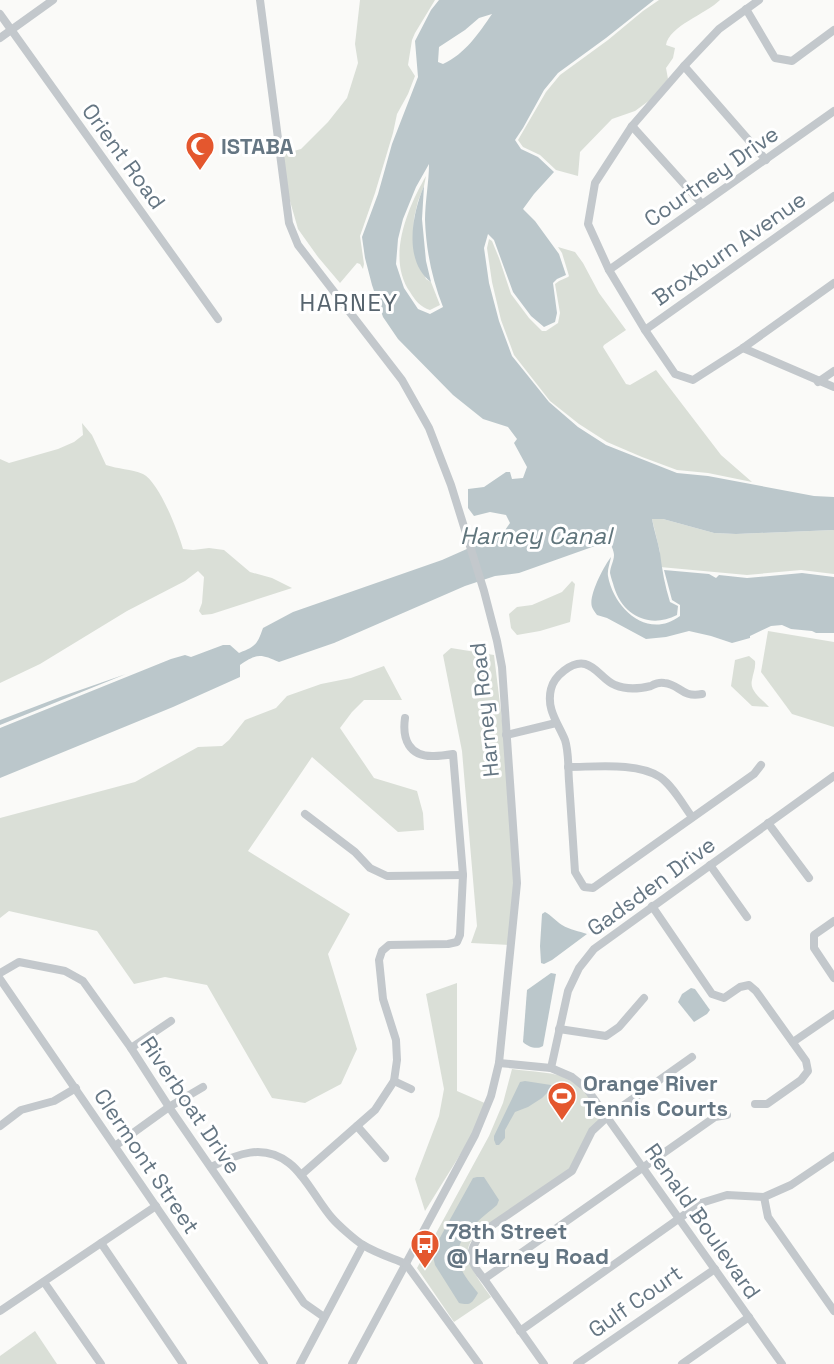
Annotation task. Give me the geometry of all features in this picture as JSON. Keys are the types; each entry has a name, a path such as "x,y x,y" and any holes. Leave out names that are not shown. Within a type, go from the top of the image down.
{"street":[{"path":"0,38 53,0"},
{"name":"Harney Road","path":"260,0 289,223 298,245 402,381 429,428 451,485 484,591 502,667 517,883 499,1063 491,1096 484,1116 352,1364"},
{"path":"759,0 719,29 632,126 595,183 588,224 609,270 645,330 675,374 693,380 743,348 834,283"},
{"path":"746,9 775,58 792,61 834,30"},
{"name":"Orient Road","path":"0,14 219,319"},
{"path":"684,66 766,160"},
{"name":"Courtney Drive","path":"609,270 834,111"},
{"path":"632,126 702,204"},
{"name":"Broxburn Avenue","path":"645,330 834,196"},
{"path":"743,348 834,387"},
{"path":"818,382 834,371"},
{"path":"702,694 683,693 664,682 637,689 626,689 605,680 591,667 584,664 573,665 563,671 554,682 551,689 551,712 566,742 575,872 584,887 593,888 754,774 761,765"},
{"path":"301,1175 375,1110 394,1081 397,1060 396,1040 383,999 380,960 382,951 389,945 448,944 457,942 460,935 463,875 453,754 432,757 418,754 407,743 403,730 405,717"},
{"path":"506,735 556,723"},
{"path":"568,767 629,767 646,770 661,778 692,817"},
{"name":"Gadsden Drive","path":"551,1068 568,991 579,968 594,949 710,864 833,780"},
{"path":"305,814 355,852 370,868 387,876 463,875"},
{"path":"768,823 809,878"},
{"path":"710,864 747,917"},
{"path":"652,906 712,994 724,998 740,987 749,985 756,991 806,1061 808,1071 801,1080 767,1104 755,1104"},
{"path":"834,921 814,934 814,948 834,978"},
{"name":"Riverboat Drive","path":"0,973 19,962 65,971 82,981 131,1048 304,1303 324,1317"},
{"name":"Clermont Street","path":"0,979 264,1364"},
{"path":"559,1029 606,1036 619,1027 644,998"},
{"path":"793,1042 834,1014"},
{"path":"131,1048 171,1022"},
{"path":"544,1364 474,1267 471,1256 473,1246 481,1233 572,1171 592,1131 607,1117 692,1058"},
{"name":"Renald Boulevard","path":"499,1063 551,1068 572,1077 588,1089 782,1364"},
{"path":"394,1081 411,1089"},
{"path":"115,1146 169,1107 203,1087"},
{"path":"0,1126 21,1110 54,1101 76,1088"},
{"path":"484,1279 715,1117 727,1115"},
{"path":"357,1126 385,1158"},
{"path":"211,1167 227,1159 256,1151 273,1155 290,1163 333,1219 363,1245 406,1264 479,1364"},
{"path":"520,1331 701,1203 727,1196 764,1197 791,1185 834,1156"},
{"path":"764,1197 768,1217 834,1311"},
{"path":"0,1311 156,1206"},
{"path":"101,1243 183,1364"},
{"path":"300,1364 363,1245"},
{"name":"Gulf Court","path":"577,1364 715,1269"},
{"path":"44,1282 101,1364"},
{"path":"682,1364 749,1317"}],"shaded area":[{"path":"360,0 435,0 412,40 408,65 415,76 397,114 375,193 360,236 363,269 357,263 340,283 298,229 288,194 283,154 301,149 328,122 347,98 358,63 355,44"},
{"path":"659,0 720,0 681,26 669,38 666,45 675,48 673,58 666,68 668,79 650,100 635,111 612,119 580,152 578,176 556,170 540,155 523,147 518,140 546,92 560,75"},
{"path":"426,176 414,218 413,244 426,279 431,282 440,305 430,310 421,305 412,295 403,279 400,264 402,233 413,202"},
{"path":"489,239 499,258 511,294 542,331 558,323 560,313 555,284 569,276 558,247 575,252 599,293 626,330 603,347 626,384 630,385 656,370 721,455 752,482 708,473 677,470 642,457 607,442 550,401 514,355 501,320 492,282 487,248"},
{"path":"82,423 92,435 106,465 138,472 149,479 167,508 183,549 224,550 250,572 272,578 292,588 212,614 202,615 199,611 202,603 204,577 198,571 185,581 127,611 40,664 0,683 0,459 9,463 74,442 83,435"},
{"path":"652,519 663,519 714,533 834,530 834,574 801,570 747,575 660,567 660,552"},
{"path":"572,581 575,584 570,622 517,635 511,628 509,614 517,607 532,605 562,592"},
{"path":"768,631 834,642 834,727 792,714 761,672"},
{"path":"451,648 494,655 505,745 515,870 510,945 471,943 477,926 462,751 443,655"},
{"path":"749,656 755,661 752,688 769,707 752,706 731,686 735,660"},
{"path":"384,666 402,700 364,700 340,728 374,778 417,791 423,813 424,830 398,832 312,757 248,851 350,914 328,954 357,1049 341,1084 305,1103 272,1098 207,985 165,977 134,984 97,931 9,911 0,918 0,818 135,782 198,747 222,746 245,720 276,708 287,696"},
{"path":"457,983 457,1091 487,1104 473,1134 425,1211 415,1179 439,1116 444,1089 426,994"},
{"path":"512,1069 551,1074 573,1081 586,1092 605,1116 569,1170 480,1232 471,1242 468,1250 470,1264 491,1297 454,1322 417,1268 489,1136 503,1103"},
{"path":"35,1331 57,1364 0,1364 0,1356"}],"water":[{"name":"Harney Canal","path":"439,0 654,0 558,73 544,90 515,140 521,149 538,157 554,172 523,209 535,221 559,254 566,275 553,283 557,313 555,322 544,327 531,316 513,292 494,240 488,234 484,248 489,283 499,321 512,356 549,402 578,427 606,445 677,473 708,476 814,496 834,497 834,530 714,533 663,519 652,519 670,602 678,606 677,615 667,619 648,620 639,617 624,606 610,575 614,555 609,541 519,573 495,576 465,586 334,643 279,662 263,656 251,658 240,665 240,677 0,778 0,728 171,659 185,655 191,657 223,645 230,645 239,653 249,649 259,638 263,628 293,612 442,560 503,533 510,523 506,515 490,512 474,516 468,508 468,489 484,487 506,472 510,472 512,479 523,478 527,467 514,443 517,439 508,427 483,419 453,395 398,339 383,317 365,258 362,237 378,194 392,144 418,77 415,41 431,10","holes":["492,14 465,49 443,64 438,62 439,47 479,18","429,164 425,213 428,253 443,307 430,314 418,309 404,288 396,264 398,239 403,219 416,187"]},
{"path":"424,186 422,219 426,261 431,282 416,262 412,237 416,210"},
{"path":"611,557 608,576 617,600 634,617 645,623 656,625 668,623 680,616 680,605 672,600 664,570 709,574 716,578 719,575 747,578 802,573 834,577 834,633 816,633 791,629 782,625 771,626 750,638 732,643 689,631 646,639 597,615 592,608 594,589"},
{"path":"126,674 0,725 0,720"},
{"path":"545,912 565,927 587,934 544,964 541,963 540,946 542,914"},
{"path":"551,973 556,974 543,1046 533,1047 523,1042 527,990"},
{"path":"691,988 695,989 710,1010 694,1022 678,1002 682,994"},
{"path":"520,1082 553,1087 542,1098 515,1112 505,1130 505,1138 499,1145 496,1145 494,1136"},
{"path":"484,1177 499,1200 497,1205 468,1231 459,1247 458,1256 461,1269 478,1293 471,1303 463,1304 459,1303 435,1265 432,1252 473,1178"}],"place":[{"name":"ISTABA","path":"200,172"},
{"name":"Orange River Tennis Courts","path":"562,1122"},
{"name":"78th Street @ Harney Road","path":"425,1270"}],"district":[{"name":"HARNEY","path":"349,303"}]}
